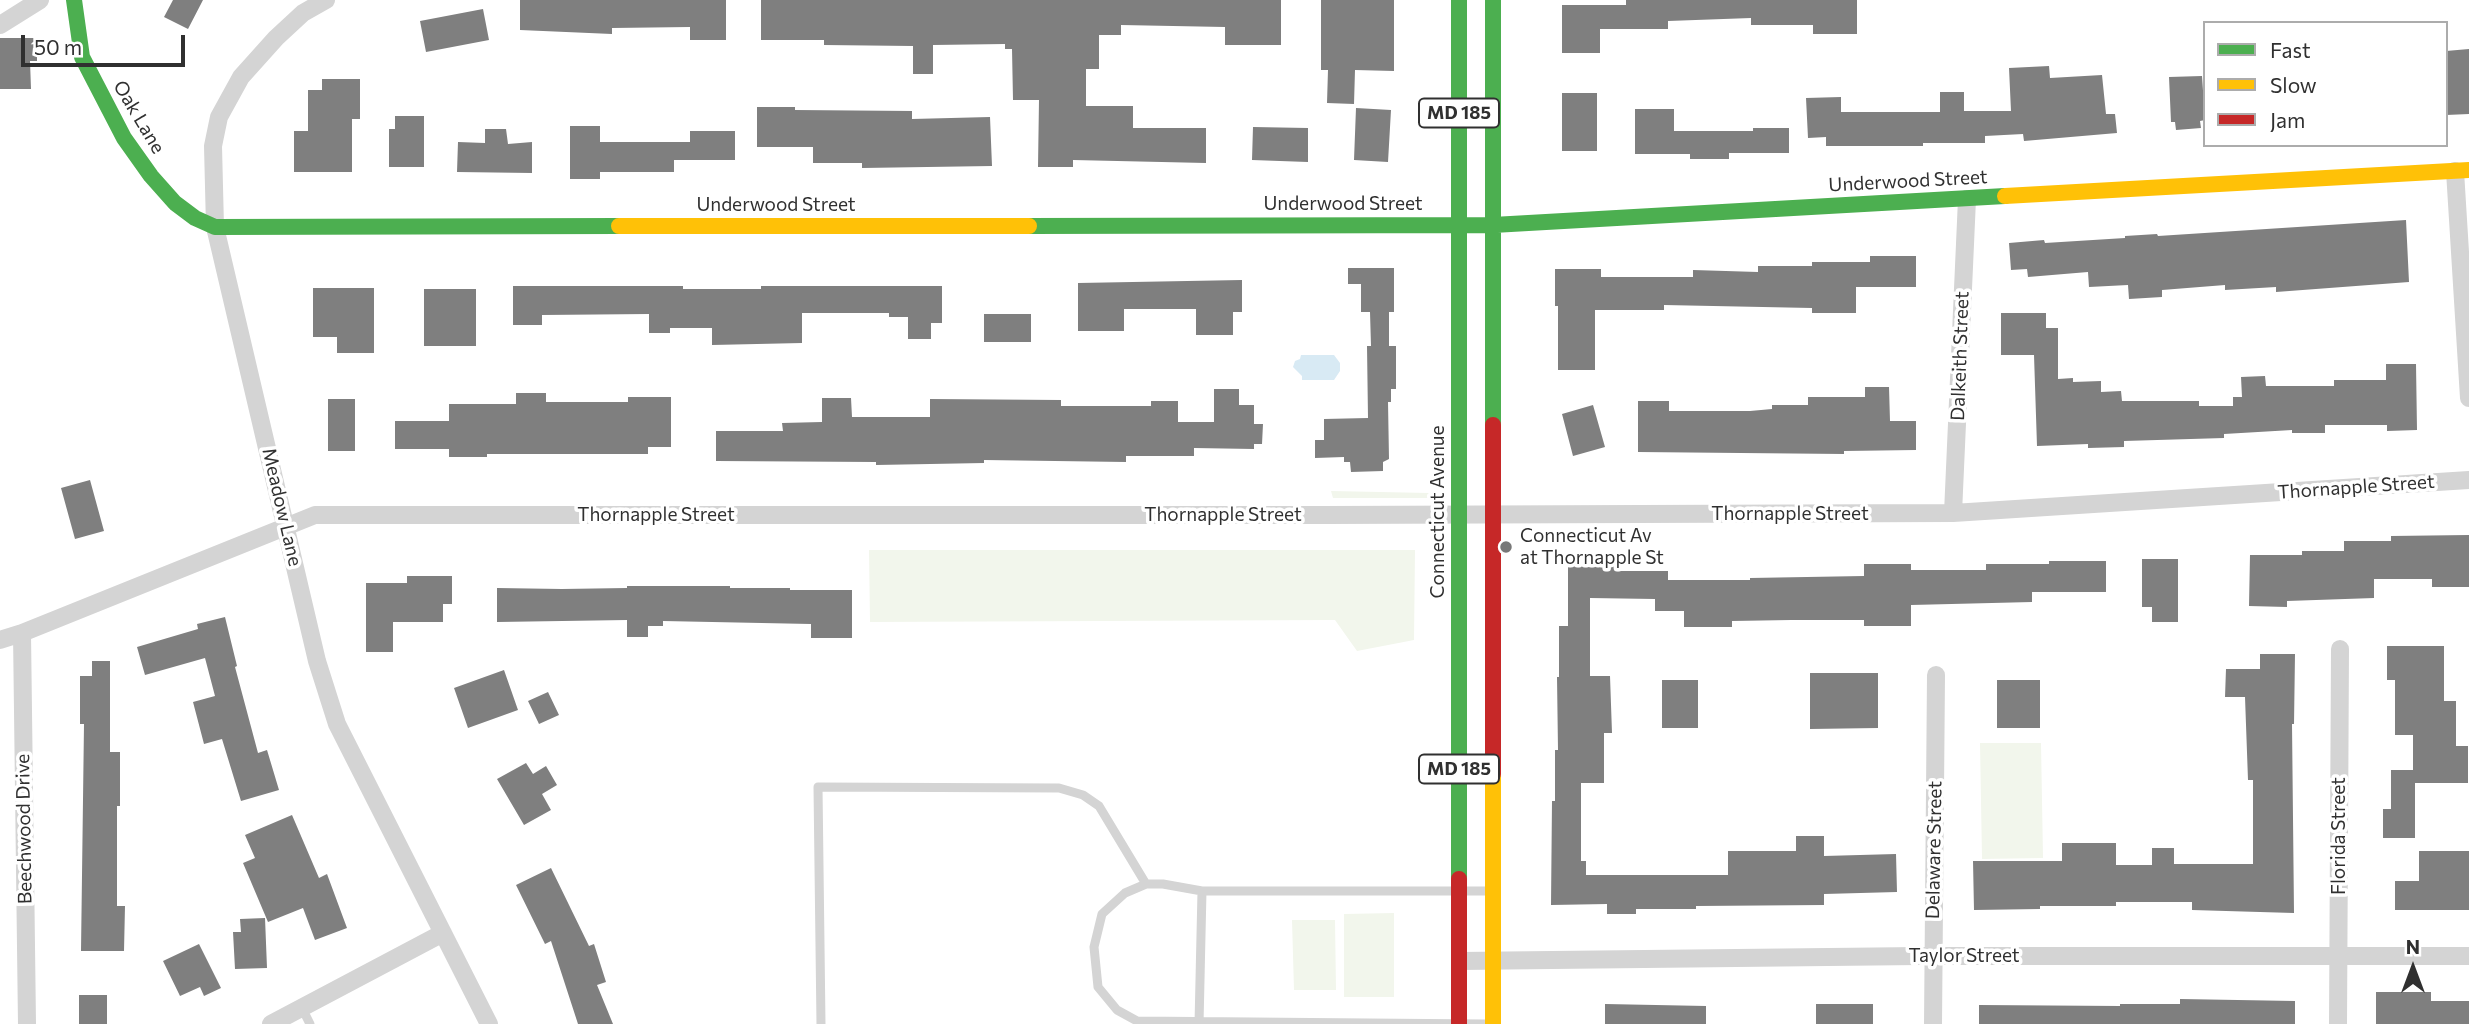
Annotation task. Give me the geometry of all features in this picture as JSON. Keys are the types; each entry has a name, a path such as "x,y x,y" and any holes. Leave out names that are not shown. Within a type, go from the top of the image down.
{"street":[{"path":"0,25 40,0"},
{"name":"Oak Lane","path":"74,0 82,57 124,138 151,176 175,203 195,218 215,227"},
{"name":"Meadow Lane","path":"326,0 303,13 276,38 241,77 219,117 213,146 215,227 317,662 337,724 489,1024"},
{"name":"Connecticut Avenue","path":"1459,0 1459,1024"},
{"name":"MD 185","path":"1493,0 1493,1024"},
{"path":"2462,171 2469,398"},
{"name":"Underwood Street","path":"215,227 1493,225 2462,171"},
{"name":"Dalkeith Street","path":"1954,513 1967,199"},
{"name":"Thornapple Street","path":"0,640 315,515 1954,513 2469,480"},
{"name":"Beechwood Drive","path":"22,633 27,1024"},
{"name":"Florida Street","path":"2338,1024 2340,649"},
{"name":"Delaware Street","path":"1933,1024 1936,675"},
{"path":"271,1024 306,1016 443,933"},
{"name":"Taylor Street","path":"1460,961 1933,956 2469,956"}],"lane":[{"path":"821,1024 818,787 1059,788 1083,795 1099,806 1146,884"},
{"path":"1485,1024 1137,1023 1117,1010 1098,987 1094,947 1102,914 1125,893 1146,884 1163,884 1202,891 1493,891"},
{"path":"1199,1022 1202,891"}],"shaded area":[{"path":"1301,355 1334,355 1340,363 1340,371 1334,380 1302,380 1302,376 1293,367"},
{"path":"1331,491 1429,493 1429,498 1333,498"},
{"path":"869,550 1415,550 1414,640 1357,651 1335,620 870,622"},
{"path":"1980,743 2041,743 2043,858 1982,859"},
{"path":"1394,913 1394,997 1344,997 1344,914"},
{"path":"1292,920 1335,920 1336,990 1294,990"}],"building":[{"path":"173,0 203,0 188,29 164,17"},
{"path":"520,0 726,0 726,40 690,40 690,27 612,28 612,34 520,30"},
{"path":"761,0 1281,0 1281,45 1225,45 1225,27 1121,25 1121,35 1099,35 1099,69 1086,69 1086,106 1133,106 1133,128 1206,128 1206,163 1073,160 1073,167 1038,167 1039,100 1013,100 1012,49 1005,49 1005,44 933,45 933,74 913,74 913,46 824,45 824,40 761,40"},
{"path":"1321,0 1394,0 1394,71 1355,70 1354,104 1327,103 1328,70 1321,70"},
{"path":"1626,0 1857,0 1857,34 1813,34 1813,25 1751,25 1751,18 1668,21 1668,29 1600,29 1600,53 1562,53 1562,5 1626,5"},
{"path":"483,9 489,40 426,52 420,21"},
{"path":"0,38 37,38 37,61 30,61 31,89 0,89"},
{"path":"2469,49 2469,114 2448,115 2448,51"},
{"path":"2049,66 2050,78 2102,75 2106,114 2115,114 2117,133 2024,141 2023,134 1985,136 1985,143 1923,143 1923,146 1826,146 1826,137 1808,138 1806,98 1841,97 1841,112 1940,112 1940,92 1964,92 1964,111 2011,111 2009,68"},
{"path":"2202,76 2201,128 2176,130 2175,122 2171,122 2169,77"},
{"path":"322,79 360,79 360,119 352,119 352,172 294,172 294,131 308,131 308,90 322,90"},
{"path":"1562,93 1597,93 1597,151 1562,151"},
{"path":"757,107 912,111 912,119 990,117 992,166 862,168 862,163 813,163 813,147 757,147"},
{"path":"1356,108 1391,110 1388,162 1354,160"},
{"path":"1635,109 1674,109 1674,131 1789,128 1789,153 1729,153 1729,159 1690,159 1690,154 1635,154"},
{"path":"395,116 424,116 424,167 389,167 389,129 395,129"},
{"path":"570,126 600,126 600,142 690,142 690,131 735,131 735,160 674,160 674,172 600,172 600,179 570,179"},
{"path":"1253,127 1308,128 1308,162 1252,160"},
{"path":"485,129 506,129 508,144 532,142 532,173 457,172 458,142 485,143"},
{"path":"2406,220 2409,282 2276,292 2276,287 2225,290 2225,285 2162,290 2162,297 2129,299 2128,285 2089,287 2088,272 2028,277 2027,269 2011,270 2009,243"},
{"path":"1870,256 1916,256 1916,287 1856,287 1856,313 1812,313 1812,308 1664,305 1664,310 1595,310 1595,370 1558,370 1555,269 1601,269 1601,277 1693,277 1693,270 1758,272 1758,266 1870,262"},
{"path":"1348,268 1394,268 1394,312 1389,312 1389,346 1396,346 1396,389 1391,389 1391,402 1388,402 1389,459 1383,462 1383,471 1351,472 1350,462 1344,462 1344,457 1315,458 1315,440 1324,440 1324,419 1368,418 1367,346 1371,346 1370,312 1361,312 1361,284 1348,284"},
{"path":"1242,280 1242,312 1233,312 1233,335 1196,335 1196,309 1124,309 1124,331 1078,331 1078,283"},
{"path":"513,286 761,289 761,286 942,286 942,323 931,323 931,339 908,339 908,317 889,317 889,313 802,313 802,343 712,345 712,328 670,328 670,333 649,333 649,314 542,315 542,325 513,325"},
{"path":"313,288 374,288 374,353 337,353 337,337 313,337"},
{"path":"424,289 476,289 476,346 424,346"},
{"path":"2001,313 2046,313 2046,328 2058,328 2058,379 2073,378 2073,382 2101,381 2101,392 2121,391 2122,401 2199,401 2199,406 2233,406 2233,397 2242,397 2241,377 2265,376 2266,386 2334,386 2334,380 2386,380 2386,364 2416,364 2417,430 2387,431 2387,425 2325,425 2325,433 2292,433 2292,430 2224,434 2224,438 2124,441 2124,447 2088,448 2088,444 2037,446 2034,355 2001,355"},
{"path":"984,314 1031,314 1031,342 984,342"},
{"path":"1865,387 1889,387 1890,421 1916,421 1916,450 1844,451 1844,454 1638,452 1638,401 1669,401 1669,411 1750,411 1772,409 1772,405 1808,405 1808,397 1865,397"},
{"path":"1214,389 1239,389 1239,405 1254,405 1254,424 1263,424 1262,444 1254,444 1254,449 1194,448 1194,456 1126,456 1126,462 984,460 984,463 876,465 876,462 716,461 716,431 783,431 782,423 822,422 822,398 851,398 852,417 930,417 930,399 1061,400 1061,406 1151,406 1151,401 1178,401 1178,422 1214,422"},
{"path":"516,393 546,393 546,402 628,402 628,397 671,397 671,447 648,447 648,454 487,454 487,457 449,457 449,449 395,449 395,421 449,421 449,404 516,404"},
{"path":"328,399 355,399 355,451 328,451"},
{"path":"1593,405 1605,447 1573,456 1562,414"},
{"path":"90,480 104,531 75,539 61,488"},
{"path":"2469,535 2469,587 2432,587 2432,579 2374,579 2374,598 2287,601 2287,607 2249,606 2250,555 2302,555 2302,551 2344,551 2344,541 2391,541 2391,536"},
{"path":"2142,559 2178,559 2178,622 2152,622 2152,607 2142,607"},
{"path":"2049,561 2106,561 2106,592 2032,592 2032,602 1911,605 1911,626 1864,626 1864,620 1791,620 1732,621 1732,627 1684,627 1684,611 1655,611 1655,599 1590,598 1590,676 1610,676 1612,733 1604,733 1604,783 1581,783 1581,861 1586,861 1586,875 1728,875 1728,851 1796,851 1796,836 1824,836 1824,856 1896,854 1897,892 1824,894 1824,905 1696,906 1696,909 1636,909 1636,914 1607,914 1607,904 1551,905 1552,801 1555,801 1555,750 1558,750 1559,626 1568,626 1568,566 1620,566 1620,571 1668,571 1668,580 1750,580 1864,576 1864,564 1911,564 1911,570 1986,570 1986,564 2049,564"},
{"path":"407,576 452,576 452,604 443,604 443,622 393,622 393,652 366,652 366,583 407,583"},
{"path":"627,586 852,590 852,638 811,638 811,624 663,621 663,626 648,626 648,637 627,637 627,620 497,622 497,588"},
{"path":"225,617 258,753 267,750 279,790 241,801 222,739 204,744 193,702 215,696 205,658 145,675 137,647 198,629 197,624"},
{"path":"2387,646 2444,646 2444,701 2456,701 2456,746 2468,746 2468,783 2415,783 2415,838 2383,838 2383,809 2391,809 2391,770 2413,770 2413,735 2395,735 2395,680 2387,680"},
{"path":"2260,654 2295,654 2292,724 2294,913 2192,910 2192,902 2116,902 2116,906 2040,906 2040,909 1974,910 1973,861 2062,861 2062,843 2116,843 2116,865 2152,865 2152,848 2174,848 2174,864 2253,864 2253,780 2248,780 2245,697 2225,697 2226,669 2260,669"},
{"path":"92,661 110,661 110,752 120,752 117,906 125,906 124,951 81,951 84,724 80,724 80,676 92,676"},
{"path":"504,670 518,710 468,728 454,688"},
{"path":"1810,673 1878,673 1878,728 1810,729"},
{"path":"1662,680 1698,680 1698,728 1662,728"},
{"path":"1997,680 2040,680 2040,728 1997,728"},
{"path":"548,692 559,715 539,724 528,701"},
{"path":"526,763 533,774 546,766 557,785 542,794 551,810 524,825 497,779"},
{"path":"292,815 319,878 327,874 347,928 315,940 303,908 268,922 243,863 255,858 245,835"},
{"path":"2419,851 2469,851 2469,910 2395,910 2395,881 2419,881"},
{"path":"551,868 589,946 594,944 606,982 597,985 613,1024 578,1024 551,941 545,944 516,885"},
{"path":"265,918 267,968 235,969 233,932 241,932 240,919"},
{"path":"199,944 221,988 204,996 200,987 180,996 163,961"},
{"path":"2376,992 2431,992 2431,1001 2469,1001 2469,1024 2376,1024"},
{"path":"79,995 107,995 107,1024 79,1024"},
{"path":"2180,999 2295,1001 2295,1024 1979,1024 1979,1005 2120,1006 2180,1004"},
{"path":"1605,1004 1706,1006 1706,1024 1605,1024"},
{"path":"1816,1004 1873,1004 1873,1024 1816,1024"}],"traffic: fast":[{"path":"74,0 82,57 124,138 151,176 175,203 195,218 215,227 619,226"},
{"path":"1459,0 1459,879"},
{"path":"1493,0 1493,425"},
{"path":"1029,226 1493,225 2005,196"}],"traffic: slow":[{"path":"2005,196 2469,170"},
{"path":"619,226 1029,226"},
{"path":"1493,774 1493,1024"}],"traffic: jam":[{"path":"1493,425 1493,774"},
{"path":"1459,879 1459,1024"}],"place":[{"name":"Connecticut Av at Thornapple St","path":"1506,547"}]}
